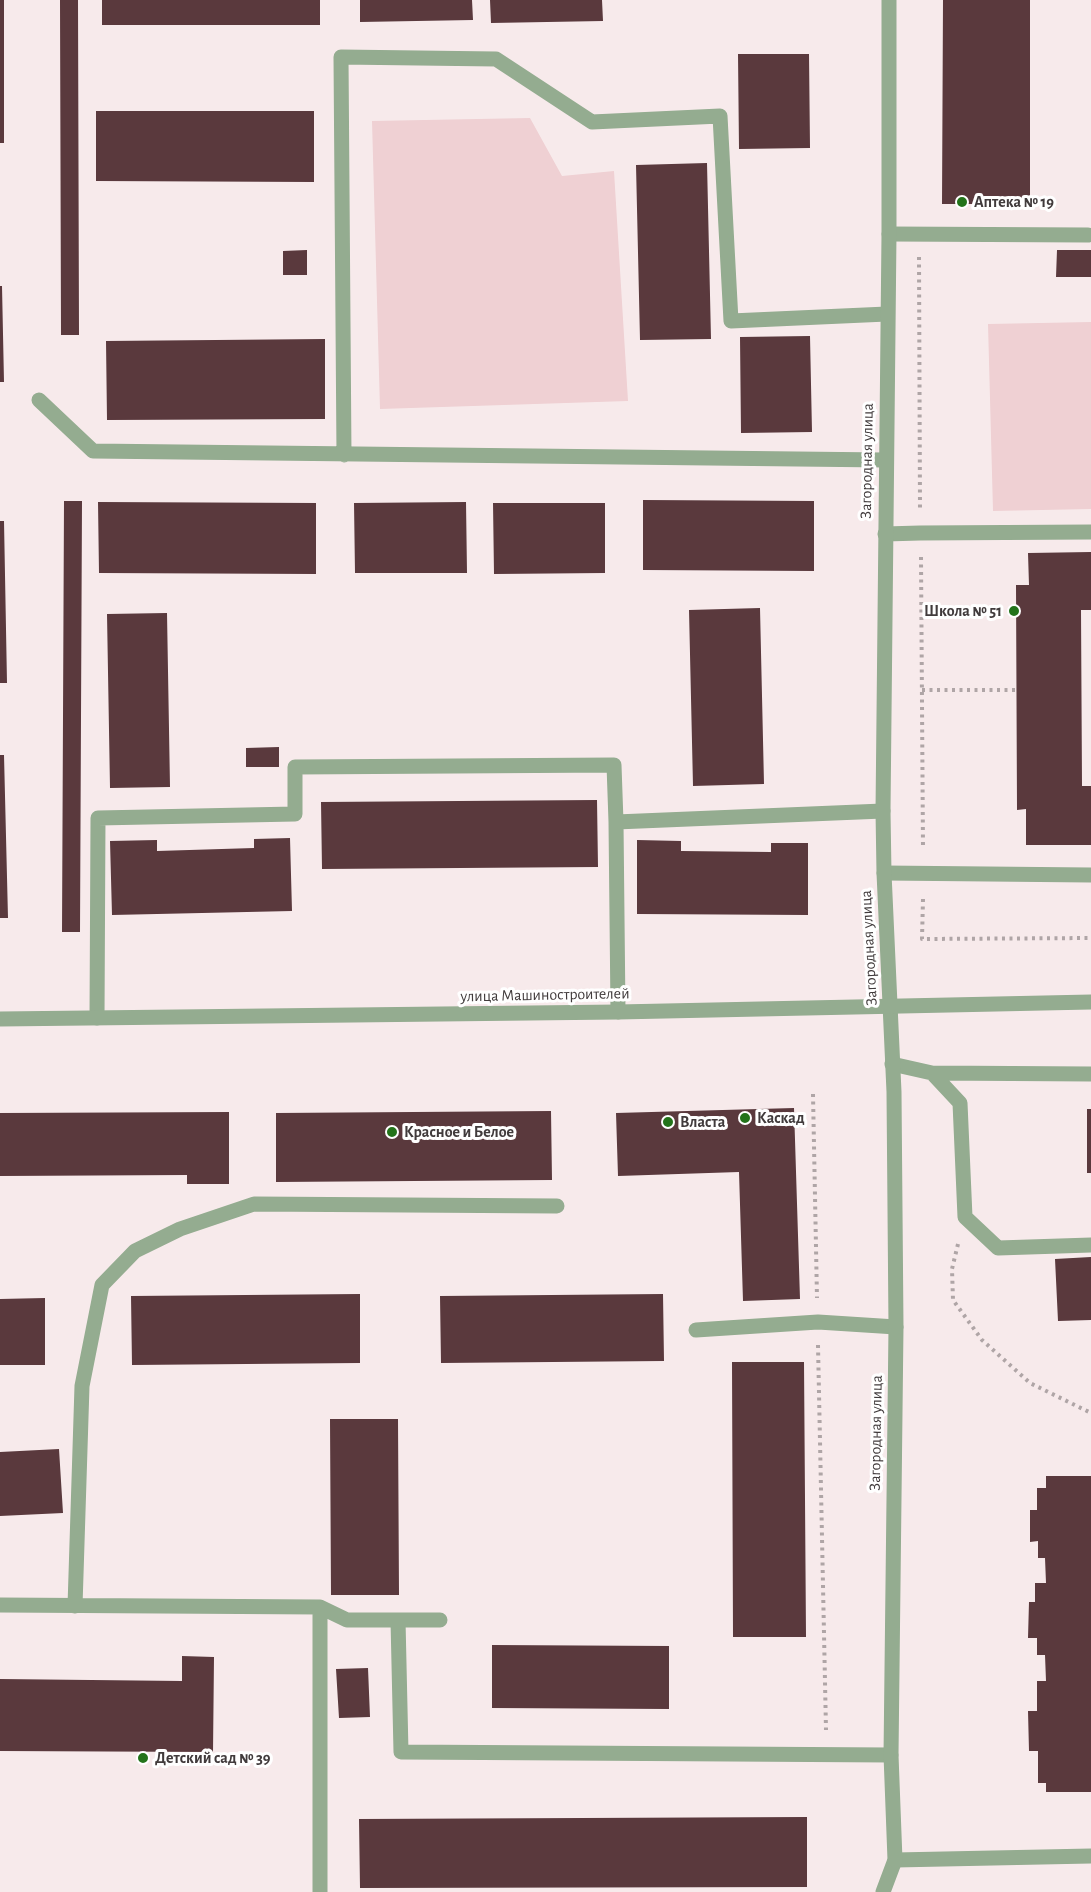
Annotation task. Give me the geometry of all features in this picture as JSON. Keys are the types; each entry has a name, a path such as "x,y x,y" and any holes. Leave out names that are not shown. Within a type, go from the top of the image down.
{"street":[{"name":"Загородная улица","path":"882,1892 895,1860 891,1755 896,1327 894,1092 883,811 889,0"},
{"path":"344,455 341,57 496,59 592,122 720,116 731,321 887,314"},
{"path":"889,234 1088,235"},
{"path":"39,400 93,451 885,460"},
{"path":"885,534 1091,532"},
{"path":"97,1018 98,818 295,814 295,767 614,765 618,1012"},
{"path":"616,822 883,811"},
{"path":"884,873 1091,875"},
{"name":"улица Машиностроителей","path":"0,1019 618,1012 1091,1002"},
{"path":"892,1064 932,1073 1091,1074"},
{"path":"932,1073 960,1103 965,1217 998,1248 1091,1245"},
{"path":"75,1606 82,1386 102,1285 135,1251 180,1229 254,1204 557,1206"},
{"path":"696,1330 818,1323 896,1327"},
{"path":"0,1605 320,1607 347,1620 440,1620"},
{"path":"320,1607 320,1892"},
{"path":"398,1620 401,1752 891,1755"},
{"path":"895,1860 1091,1856"}],"path":[{"path":"918,234 922,939 1091,938"},
{"path":"922,690 1017,690"},
{"path":"813,1094 826,1755"},
{"path":"965,1217 952,1269 954,1300 982,1340 1030,1383 1091,1413"}],"shaded area":[{"path":"530,118 562,176 614,171 628,401 380,409 372,121"},
{"path":"1091,322 1091,509 993,511 988,324"}],"building":[{"path":"0,0 4,0 4,143 0,143"},
{"path":"60,0 78,0 79,335 61,335"},
{"path":"102,0 320,0 320,25 102,25"},
{"path":"360,0 472,0 473,20 360,22"},
{"path":"490,0 602,0 603,21 491,23"},
{"path":"943,0 1030,0 1030,204 942,204"},
{"path":"738,54 809,54 810,148 739,149"},
{"path":"96,111 314,111 314,182 96,181"},
{"path":"707,163 711,339 640,340 636,165"},
{"path":"307,250 307,275 283,275 283,251"},
{"path":"1057,250 1091,250 1091,277 1056,277"},
{"path":"0,286 2,286 4,382 0,382"},
{"path":"810,336 812,432 741,433 740,337"},
{"path":"325,339 325,419 107,420 106,341"},
{"path":"643,500 814,501 814,571 643,570"},
{"path":"64,501 82,501 80,932 62,932"},
{"path":"98,502 316,503 316,574 99,573"},
{"path":"466,502 467,573 355,573 354,503"},
{"path":"493,503 605,503 605,573 494,574"},
{"path":"0,521 4,521 7,683 0,683"},
{"path":"1091,552 1091,610 1081,610 1082,786 1091,786 1091,845 1026,845 1026,809 1017,810 1016,585 1029,585 1028,553"},
{"path":"760,608 764,784 693,786 689,610"},
{"path":"167,613 170,787 110,788 107,614"},
{"path":"279,747 279,767 246,767 246,748"},
{"path":"0,755 4,755 8,918 0,918"},
{"path":"597,800 598,867 322,869 321,802"},
{"path":"290,838 292,911 112,915 110,841 157,840 157,851 254,848 254,839"},
{"path":"637,840 681,841 681,851 771,852 771,843 808,843 808,915 637,914"},
{"path":"794,1108 800,1299 743,1301 739,1172 618,1176 616,1113"},
{"path":"1087,1109 1091,1109 1091,1173 1087,1173"},
{"path":"551,1111 552,1180 276,1182 276,1113"},
{"path":"229,1112 229,1184 187,1184 187,1175 0,1176 0,1113"},
{"path":"1091,1257 1091,1320 1058,1321 1055,1259"},
{"path":"360,1294 360,1363 132,1365 131,1296"},
{"path":"663,1294 664,1361 441,1363 440,1296"},
{"path":"45,1298 45,1365 0,1365 0,1299"},
{"path":"732,1362 804,1362 806,1637 733,1637"},
{"path":"330,1419 398,1419 399,1595 331,1595"},
{"path":"59,1449 63,1513 0,1516 0,1452"},
{"path":"1046,1476 1091,1476 1091,1792 1046,1792 1046,1783 1038,1783 1038,1751 1029,1751 1028,1711 1037,1711 1037,1681 1046,1681 1045,1655 1037,1655 1037,1638 1028,1638 1029,1602 1035,1602 1035,1583 1046,1583 1045,1558 1038,1558 1038,1541 1030,1542 1030,1510 1037,1510 1037,1488 1046,1488"},
{"path":"492,1645 669,1646 669,1709 492,1708"},
{"path":"182,1656 214,1657 213,1752 0,1751 0,1679 182,1681"},
{"path":"368,1668 370,1717 339,1718 336,1669"},
{"path":"807,1817 807,1887 360,1888 359,1819"}],"place":[{"name":"Аптека № 19","path":"962,202"},
{"name":"Школа № 51","path":"1014,611"},
{"name":"Каскад","path":"745,1118"},
{"name":"Власта","path":"668,1122"},
{"name":"Красное и Белое","path":"392,1132"},
{"name":"Детский сад № 39","path":"143,1758"}]}
